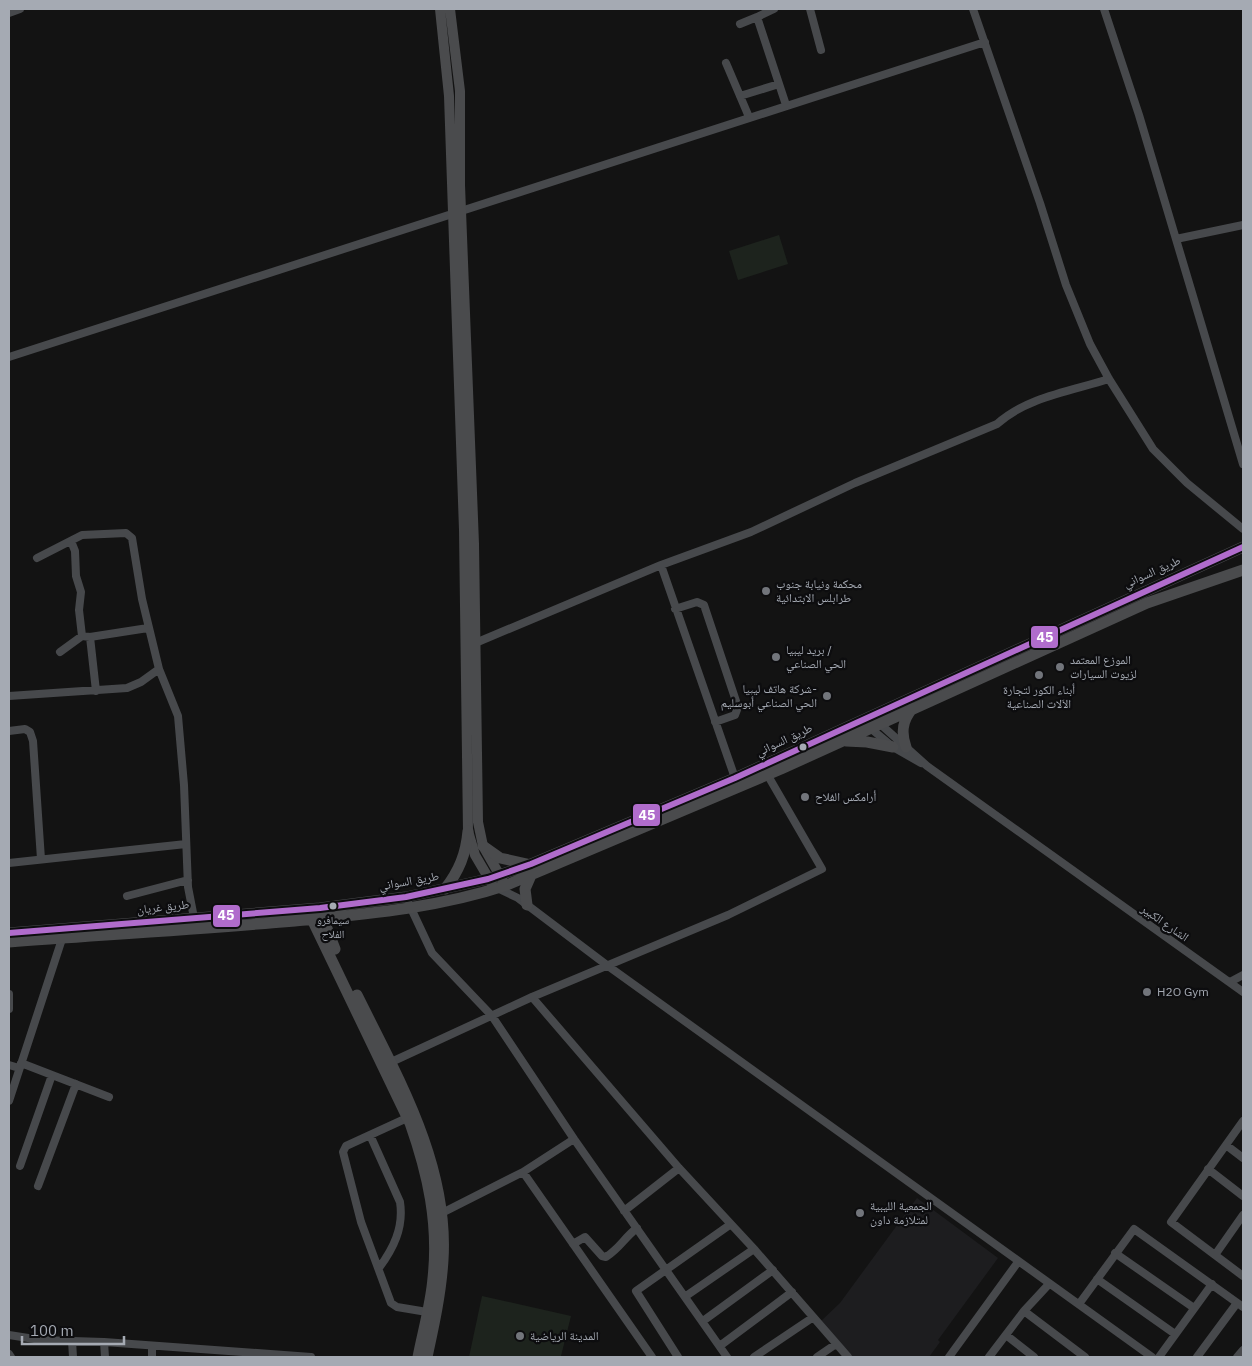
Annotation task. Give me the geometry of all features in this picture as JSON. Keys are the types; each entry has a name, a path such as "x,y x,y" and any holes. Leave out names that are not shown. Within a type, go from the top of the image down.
{"highway":[{"name":"طريق السواني","path":"315,913 411,909 468,898 502,887 531,869 735,778 871,722 1243,547"},
{"name":"طريق السواني","path":"315,913 406,897 531,869 767,774 841,741 871,722 914,708 1147,603 1243,570"},
{"path":"906,747 903,730 904,722 914,708"},
{"path":"841,741 867,742 893,747"},
{"path":"445,889 462,862 468,831"},
{"path":"484,846 491,853 531,869 522,902"},
{"path":"315,913 386,1064 423,1137 438,1215 442,1276 426,1357"},
{"name":"طريق غريان","path":"9,942 62,939 315,913"},
{"name":"طريق غريان","path":"9,933 195,924"},
{"path":"386,1064 422,1157 438,1215 433,1278 418,1357"}],"main road":[{"path":"440,9 449,96 457,212 476,642 478,822 493,877"},
{"path":"450,9 460,91 457,212 468,831 476,855 502,887"}],"street":[{"path":"9,12 20,9"},
{"path":"740,24 774,9"},
{"path":"810,9 821,50"},
{"path":"973,9 1066,285 1090,344 1109,379 1153,449 1186,483 1243,529"},
{"path":"1104,9 1176,239 1243,464"},
{"path":"757,18 786,105"},
{"path":"9,357 985,42"},
{"path":"726,63 749,117"},
{"path":"740,96 779,84"},
{"path":"1176,239 1243,225"},
{"path":"466,647 662,565 751,532 855,483 997,424 1011,412 1047,397 1109,379"},
{"path":"37,558 82,535 130,534 148,628 159,669 178,716 188,880 195,924"},
{"path":"71,540 76,551 76,576 80,592 79,610 86,636 96,691"},
{"path":"662,565 675,609 735,778"},
{"path":"675,609 697,602 704,604 738,707 735,715 714,722"},
{"path":"60,652 86,636 148,628"},
{"path":"9,696 127,688 159,669"},
{"name":"الشارع الكبير","path":"871,722 906,747 927,766 1060,864 1243,992"},
{"name":"الشارع الكبير","path":"871,722 893,747 927,766"},
{"path":"9,731 24,729 30,732 33,740 41,859"},
{"path":"386,1064 532,997 728,915 822,869 767,774"},
{"path":"9,863 186,844"},
{"path":"127,896 188,880"},
{"path":"502,887 608,966 1152,1357"},
{"path":"406,897 432,953 492,1016 574,1139 665,1270 721,1345 727,1357"},
{"path":"9,1102 62,939"},
{"path":"1230,982 1243,975"},
{"path":"9,994 9,1009"},
{"path":"532,997 678,1168 754,1248 812,1318 848,1357"},
{"path":"9,1065 20,1065 52,1075 108,1097"},
{"path":"20,1166 52,1075"},
{"path":"38,1186 76,1084"},
{"path":"407,1118 346,1146 343,1152 362,1222 394,1306 427,1312"},
{"path":"1243,1121 1171,1222 1243,1276"},
{"path":"370,1134 400,1202 401,1209 396,1242 379,1268"},
{"path":"438,1215 523,1172 574,1139"},
{"path":"1226,1145 1243,1158"},
{"path":"624,1210 678,1168"},
{"path":"1208,1169 1243,1196"},
{"path":"523,1172 652,1357"},
{"path":"1215,1255 1243,1215"},
{"path":"678,1357 636,1294 638,1288 731,1224"},
{"path":"573,1244 582,1238 588,1239 602,1256 606,1257 621,1246 624,1237 637,1228"},
{"path":"1079,1304 1134,1229 1240,1305 1197,1357"},
{"path":"686,1296 754,1248"},
{"path":"1115,1253 1194,1308"},
{"path":"949,1357 1018,1262"},
{"path":"703,1321 773,1270"},
{"path":"1097,1280 1175,1334"},
{"path":"989,1357 1024,1311 1049,1284"},
{"path":"1159,1357 1212,1284"},
{"path":"721,1345 792,1292"},
{"path":"1024,1311 1084,1357"},
{"path":"754,1357 812,1318"},
{"path":"9,1335 40,1340 104,1342 311,1357"},
{"path":"1006,1336 1034,1357"},
{"path":"72,1341 73,1357"},
{"path":"104,1342 105,1357"},
{"path":"817,1357 836,1344"},
{"path":"152,1346 152,1357"},
{"path":"1238,1357 1243,1350"}],"shaded area":[{"path":"779,235 788,264 738,280 729,251"},
{"path":"917,1198 998,1258 938,1340 940,1342 929,1357 852,1357 819,1323 840,1303"},
{"name":"المدينة الرياضية","path":"482,1296 571,1316 561,1356 567,1357 469,1357"}],"transit line":[{"name":"45","path":"9,933 320,908 406,897 488,879 531,864 735,778 1243,547"}],"place":[{"name":"محكمة ونيابة جنوب طرابلس الابتدائية","path":"766,591"},
{"name":"بريد ليبيا / الحي الصناعي","path":"776,657"},
{"name":"الموزع المعتمد لزيوت السيارات","path":"1060,667"},
{"name":"أبناء الكور لتجارة الاَلات الصناعية","path":"1039,675"},
{"name":"شركة هاتف ليبيا- الحي الصناعي أبوسليم","path":"827,696"},
{"name":"أرامكس الفلاح","path":"805,797"},
{"name":"سيمافرو الفلاح","path":"333,906"},
{"name":"H2O Gym","path":"1147,992"},
{"name":"الجمعية الليبية لمتلازمة داون","path":"860,1213"},
{"name":"المدينة الرياضية","path":"520,1336"}]}
